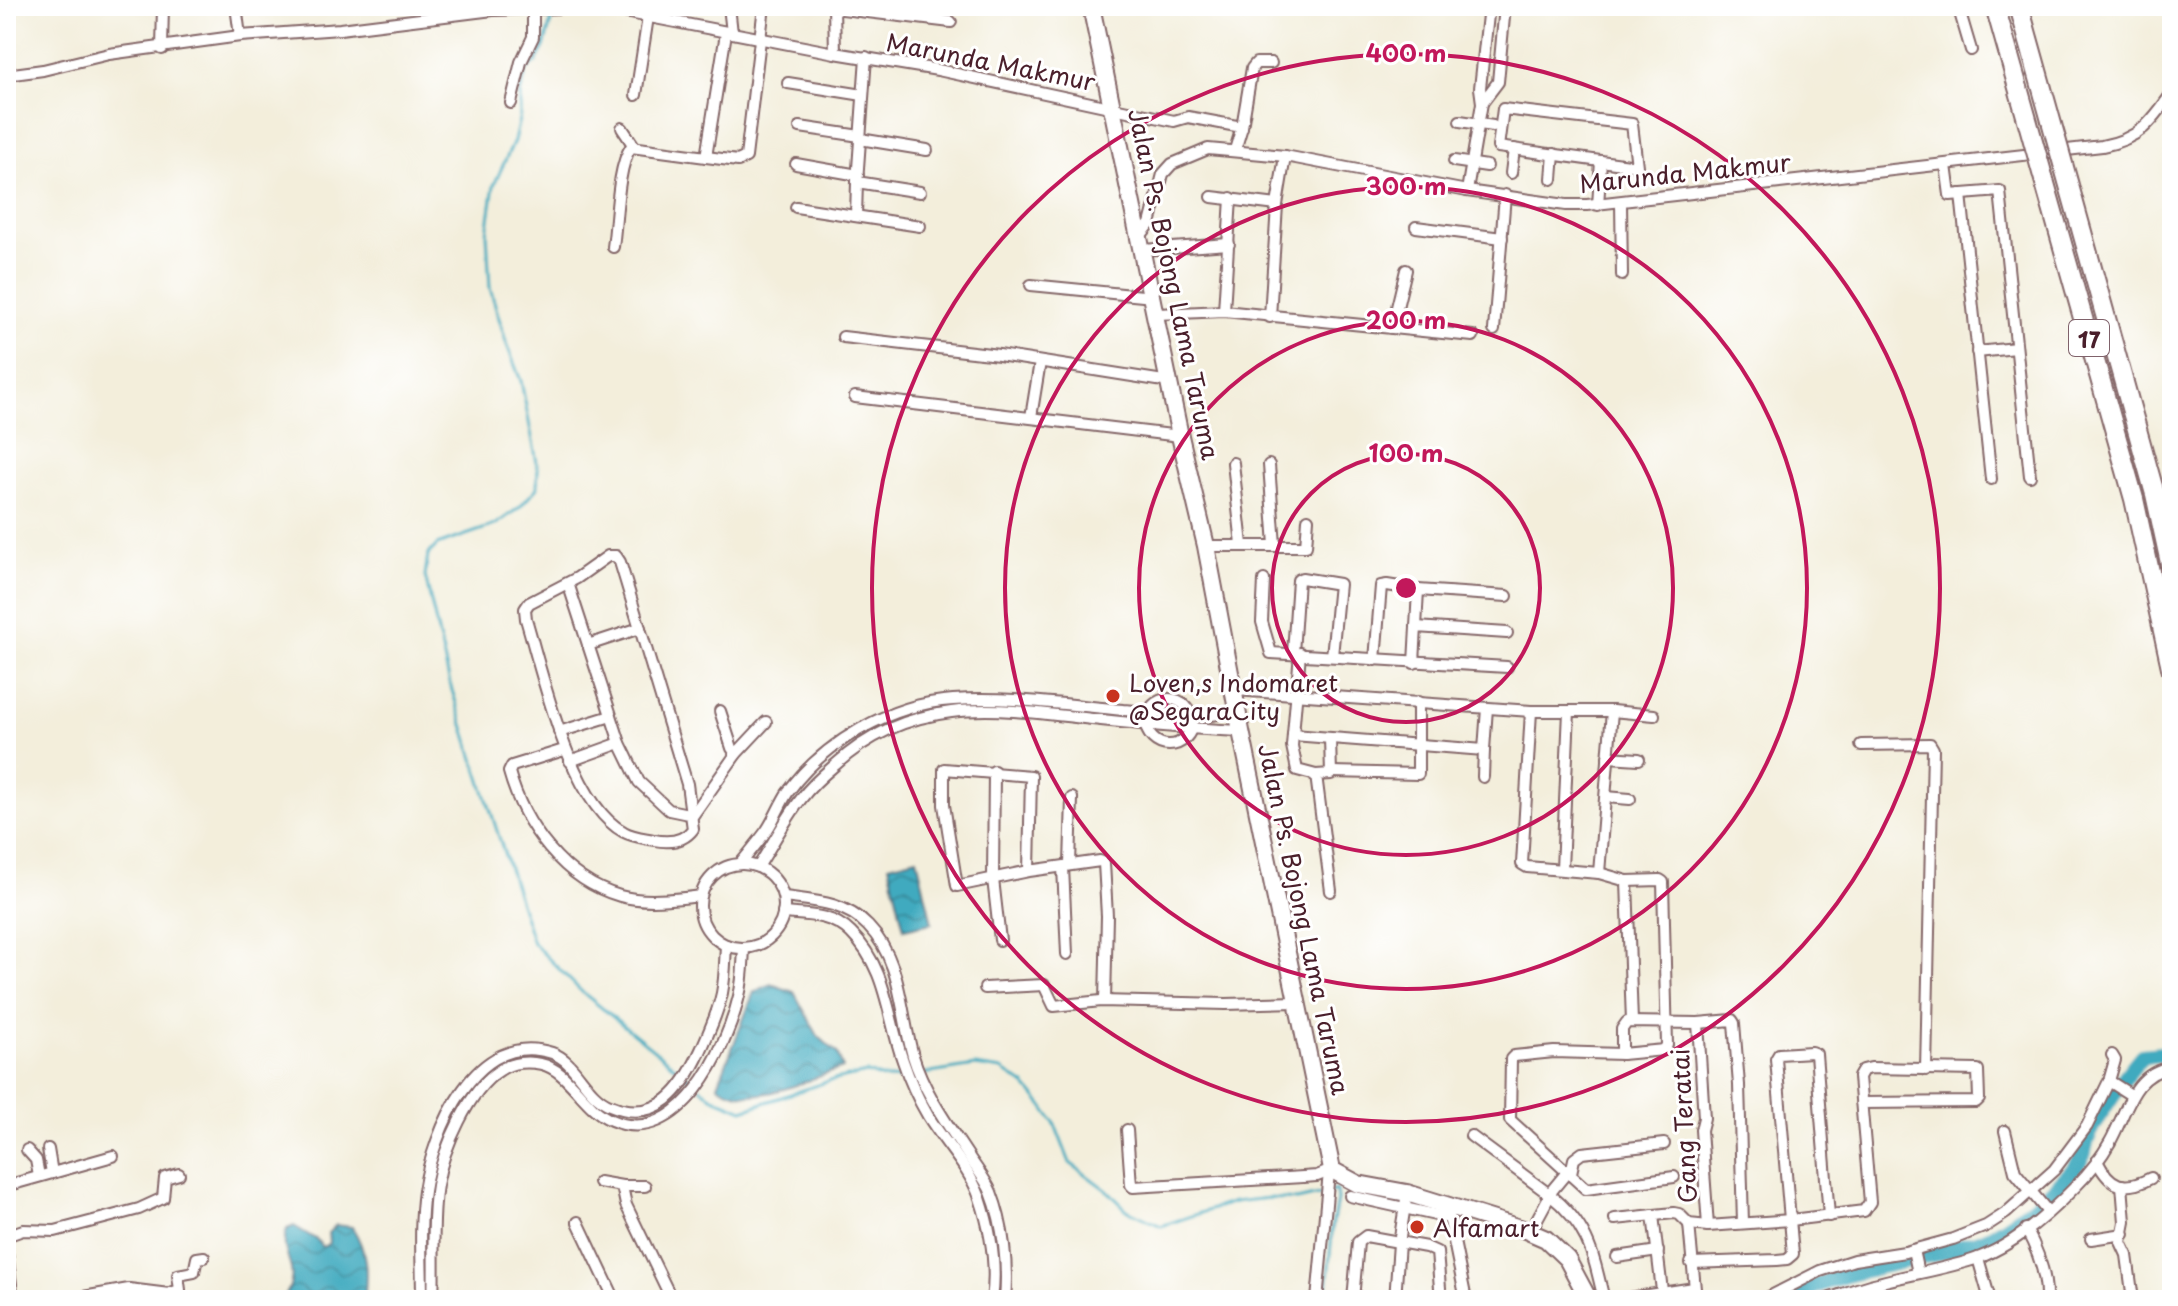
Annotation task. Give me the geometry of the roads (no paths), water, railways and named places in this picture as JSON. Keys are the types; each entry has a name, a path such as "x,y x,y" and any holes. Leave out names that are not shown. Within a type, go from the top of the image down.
{"highway":[{"name":"17","path":"1995,6 2134,499 2172,672"},
{"name":"17","path":"2019,6 2151,479 2172,572"}],"main road":[{"name":"Jalan Ps. Bojong Lama Taruma","path":"1091,6 1180,436 1206,546 1329,1181"},
{"path":"1329,1181 1358,1184 1406,1200 1530,1232 1557,1247 1589,1300"}],"street":[{"path":"162,49 163,6"},
{"path":"236,6 240,36"},
{"path":"636,95 654,18 663,6"},
{"path":"706,157 729,33 729,6"},
{"path":"613,247 624,164 629,150 634,146 738,161 746,157 764,6"},
{"path":"1467,191 1482,103 1480,88 1489,6"},
{"path":"1482,103 1498,82 1505,6"},
{"path":"1958,6 1971,50"},
{"name":"Marunda Makmur","path":"6,75 43,70 109,54 240,36 340,29 480,12 604,7 1113,106 1174,121 1188,117 1242,127"},
{"path":"835,53 834,7 951,22"},
{"path":"511,103 521,62 533,37 534,8"},
{"path":"856,216 866,57"},
{"path":"1235,150 1252,68 1256,63 1271,63"},
{"path":"788,83 863,95"},
{"name":"Marunda Makmur","path":"1141,243 1150,224 1163,174 1172,164 1208,149 1285,156 1467,191 1566,205 1598,205 2121,143 2146,127 2172,93"},
{"path":"1503,109 1632,124 1637,166 1554,154 1498,147 1503,109"},
{"path":"1460,121 1493,126"},
{"path":"800,127 927,150"},
{"path":"622,128 634,146"},
{"path":"1511,173 1514,149"},
{"path":"1552,179 1554,154"},
{"path":"1270,317 1277,205 1285,156"},
{"path":"1454,161 1487,166"},
{"path":"1598,205 1601,161"},
{"path":"796,164 920,192"},
{"path":"1946,165 1950,195 2000,191 2030,476"},
{"path":"1961,194 1991,479"},
{"path":"1494,330 1505,195"},
{"path":"1212,197 1277,205"},
{"path":"1224,311 1231,198"},
{"path":"1621,202 1622,275"},
{"path":"796,207 920,226"},
{"path":"1416,227 1502,238"},
{"path":"1141,243 1229,244"},
{"path":"1392,328 1406,270"},
{"path":"1031,285 1155,305 1473,336"},
{"path":"843,337 1170,382"},
{"path":"1977,352 2016,348"},
{"path":"1031,417 1040,362"},
{"path":"855,397 1180,436"},
{"path":"1233,463 1242,545"},
{"path":"1269,465 1275,545"},
{"path":"1206,546 1308,545 1308,519"},
{"path":"608,556 616,556 640,628 687,784 693,815 693,829 679,840 662,841 624,832 599,810 564,750 525,609 529,603 568,583 608,556"},
{"path":"1332,656 1339,584 1302,578 1298,580 1298,695 1293,735 1295,768 1300,772 1328,776 1332,772 1418,774 1418,702"},
{"path":"1264,580 1262,622 1268,650 1274,654 1507,667"},
{"path":"568,583 620,743 639,782 669,810 693,815"},
{"path":"1375,660 1381,586 1507,596"},
{"path":"1414,663 1418,590"},
{"path":"1416,627 1507,633"},
{"path":"588,645 640,628"},
{"path":"1235,690 1531,711 1612,711 1654,715"},
{"path":"741,863 768,828 788,792 837,744 861,728 918,707 953,700 1000,700 1190,714 1238,710"},
{"path":"1483,777 1487,708"},
{"path":"758,867 801,799 821,777 867,739 923,715 954,710 1004,709 1146,725 1241,731"},
{"path":"720,711 736,754"},
{"path":"1531,711 1521,861 1527,867 1599,873 1627,881 1660,880 1664,886 1666,1049 1622,1054 1520,1054 1511,1059 1511,1122 1586,1189 1674,1177"},
{"path":"1562,869 1569,711"},
{"path":"1599,873 1612,711"},
{"path":"1149,712 1146,725 1152,737 1168,745 1181,742 1191,728 1190,714"},
{"path":"559,732 611,716"},
{"path":"693,815 736,754 766,722"},
{"path":"1293,735 1484,750"},
{"path":"1330,738 1332,772"},
{"path":"570,761 620,743"},
{"path":"1861,745 1930,744 1933,749 1926,1070"},
{"path":"564,750 512,766 509,772 523,809 540,837 562,862 602,890 624,897 680,899 701,896"},
{"path":"1608,757 1639,759"},
{"path":"1029,871 1031,776 945,768 942,774 955,885 1100,861 1105,865 1105,1001"},
{"path":"994,771 993,879 1000,940"},
{"path":"1316,775 1331,891"},
{"path":"1606,797 1630,799"},
{"path":"1067,954 1066,866 1072,798"},
{"path":"741,863 758,867 774,878 784,897 783,913 773,935 755,946 744,948 726,945 716,939 704,924 700,906 704,887 715,873 741,863"},
{"path":"1627,881 1632,1022"},
{"path":"784,897 832,903 866,924 879,939 890,957 897,982 908,1059"},
{"path":"783,913 837,921 874,961 908,1059 932,1112 979,1196 991,1235 994,1269 992,1300"},
{"path":"422,1300 422,1223 428,1173 447,1114 484,1066 502,1055 521,1050 548,1052 565,1061 585,1085 609,1105 641,1112 661,1105 680,1088 710,1031 722,993 726,945"},
{"path":"433,1300 435,1212 443,1159 474,1097 498,1071 511,1065 529,1063 552,1068 590,1107 613,1121 638,1124 660,1119 679,1109 693,1096 724,1040 739,996 744,948"},
{"path":"985,988 1044,985 1054,1006 1105,1001 1296,1002"},
{"path":"1622,1054 1622,1029 1632,1022 1732,1020 1735,1027 1743,1223"},
{"name":"Gang Teratai","path":"1698,1023 1708,1226"},
{"path":"1691,1263 1787,1259 1793,1254 1776,1059 1779,1054 1811,1052 1816,1056 1829,1216"},
{"path":"1763,1300 1829,1268 1854,1260 1913,1251 1953,1239 1986,1226 2018,1204 2054,1170 2087,1126 2110,1082 2115,1060 2112,1055"},
{"path":"1825,1300 1917,1270 1978,1258 2026,1229 2077,1185 2097,1161 2121,1122 2128,1094 2149,1075 2172,1067"},
{"path":"1615,1219 1679,1214 1689,1224 1708,1226 1864,1211 1870,1202 1861,1103 1859,1077 1867,1068 1978,1070 1978,1101 1861,1103"},
{"path":"2110,1082 2128,1094"},
{"path":"932,1112 991,1190 1001,1224 1006,1269 1005,1300"},
{"path":"1127,1130 1133,1187 1303,1177 1329,1181 1317,1300"},
{"path":"2005,1131 2015,1172 2046,1209"},
{"path":"1471,1136 1550,1195 1575,1218 1590,1243 1604,1300"},
{"path":"1530,1232 1550,1195 1570,1172 1578,1155 1589,1150 1664,1144"},
{"path":"48,1149 52,1173"},
{"path":"27,1150 36,1160 39,1176"},
{"path":"6,1186 113,1156"},
{"path":"2097,1161 2109,1180 2122,1185 2137,1184 2151,1178"},
{"path":"6,1236 23,1230 55,1231 139,1209 163,1198 165,1178 179,1174"},
{"path":"599,1182 645,1186"},
{"path":"2122,1185 2124,1234 2121,1242 2127,1255 2133,1300"},
{"path":"622,1186 626,1205 672,1300"},
{"path":"1350,1196 1406,1200 1395,1300"},
{"path":"1448,1211 1466,1300"},
{"path":"1653,1215 1662,1291"},
{"path":"578,1222 615,1300"},
{"path":"1689,1224 1696,1300"},
{"path":"2026,1229 2043,1272 2046,1300"},
{"path":"2091,1239 2124,1234"},
{"path":"1353,1300 1358,1242 1366,1236 1426,1247 1437,1252 1440,1258 1440,1297"},
{"path":"6,1245 13,1300"},
{"path":"1617,1257 1658,1251"},
{"path":"1913,1251 1917,1270"},
{"path":"66,1300 129,1289 170,1297 180,1291 178,1275 194,1272 197,1258 204,1257"},
{"path":"1978,1258 1990,1300"},
{"path":"1616,1300 1694,1288"},
{"path":"1723,1300 1732,1299"}],"water":[{"path":"917,858 932,923 904,929 889,865"},
{"path":"771,984 794,992 818,1036 837,1053 843,1068 763,1094 732,1092 718,1085 754,992"},
{"path":"336,1225 352,1227 361,1244 366,1271 364,1300 283,1300 292,1279 285,1248 287,1229 294,1226 323,1247 329,1243 328,1233"}],"waterway":[{"path":"554,10 544,47 536,62 527,69 520,94 520,115 514,141 494,185 487,233 490,288 521,381 538,468 537,488 520,507 495,525 437,545 428,555 425,576 450,684 533,943 582,992 695,1083"},
{"path":"1790,1300 1848,1274 1952,1249 1998,1232 2040,1201 2076,1165 2099,1117 2142,1056 2172,1053"},
{"path":"924,1074 975,1066 1002,1070 1025,1085 1042,1105 1054,1122 1070,1163 1109,1192 1127,1210 1161,1226 1234,1202 1269,1198 1297,1200 1323,1194"},
{"path":"701,1088 712,1097 743,1110 829,1081 867,1073 887,1079 905,1077"},
{"path":"1326,1300 1337,1200 1336,1190 1330,1192"}],"place":[{"name":"Loven,s Indomaret @SegaraCity","path":"1113,696"},
{"name":"Alfamart","path":"1417,1227"}]}
